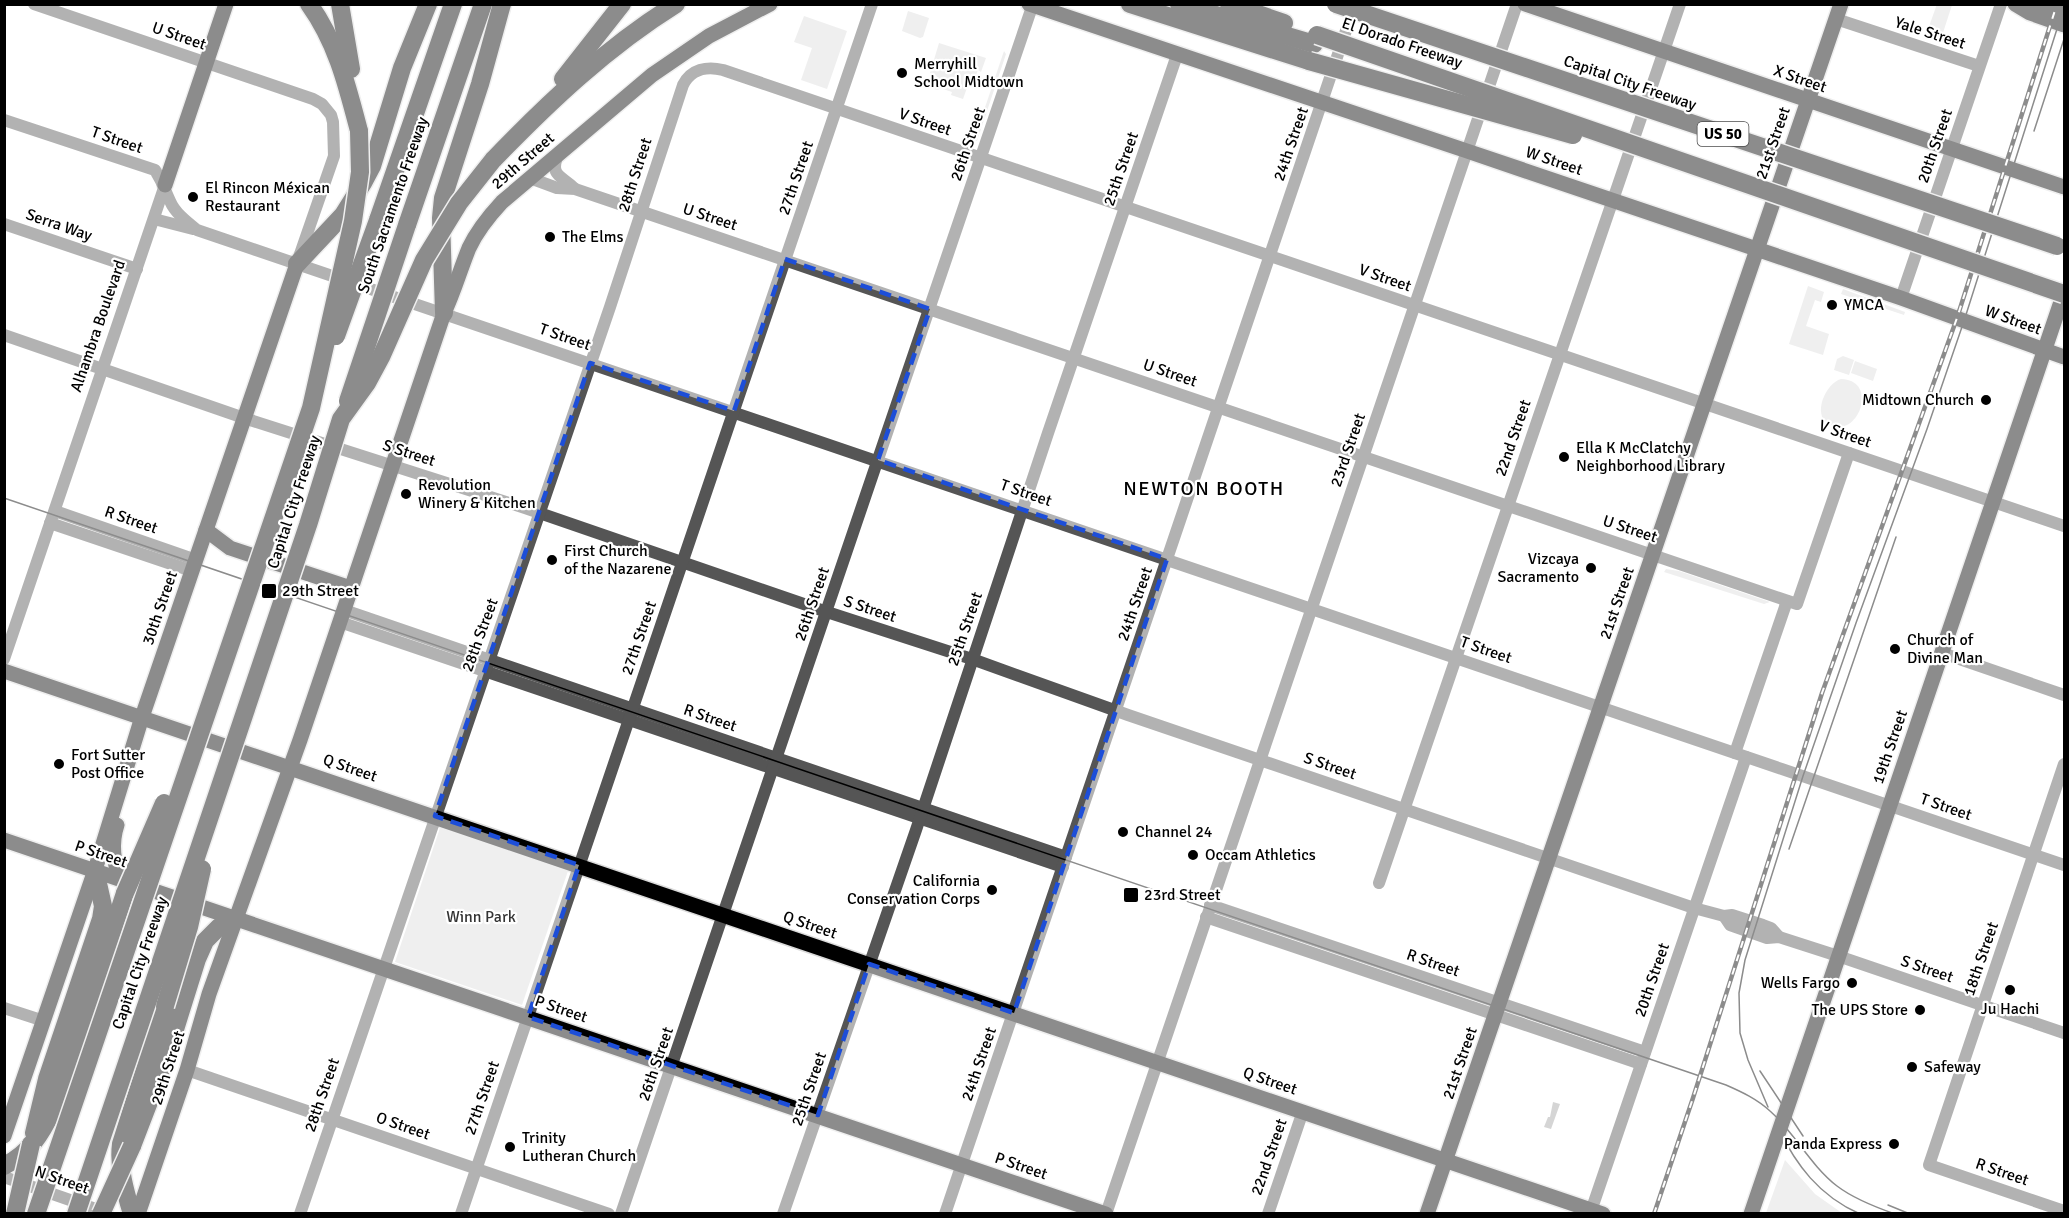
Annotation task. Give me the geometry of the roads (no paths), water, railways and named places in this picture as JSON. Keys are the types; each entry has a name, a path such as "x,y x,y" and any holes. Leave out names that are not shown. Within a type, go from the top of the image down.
{"highway":[{"path":"309,4 331,39 343,68 359,131"},
{"name":"Capital City Freeway","path":"36,1214 311,408 353,220 360,172 359,131 353,80 340,4"},
{"path":"297,264 343,215 372,166 402,68 428,4"},
{"name":"South Sacramento Freeway","path":"311,408 453,4"},
{"name":"South Sacramento Freeway","path":"341,419 483,4"},
{"path":"444,314 441,218 443,198 480,84 502,4"},
{"path":"543,108 622,4"},
{"name":"Capital City Freeway","path":"76,1214 308,525 341,419 367,383 381,357 415,276 429,250 459,203 493,160 573,80 614,47 676,4"},
{"path":"1130,4 1313,47"},
{"path":"1179,4 1757,186 2062,293"},
{"name":"El Dorado Freeway","path":"1229,4 1313,47 1528,107 1757,186"},
{"name":"El Dorado Freeway","path":"1336,4 1389,22"},
{"name":"Capital City Freeway","path":"1356,4 1389,22 2062,248"},
{"path":"4,1166 26,1152 39,1137 54,1108 123,886 167,797 194,749"},
{"path":"132,1214 123,1184 121,1144 189,927 218,791"},
{"path":"15,1214 41,1101 101,919 103,906 95,870"},
{"path":"101,1214 132,1146 167,1055 197,959 205,941 219,927 236,918"}],"main road":[{"name":"Alhambra Boulevard","path":"165,185 226,4"},
{"name":"29th Street","path":"138,1214 187,1070 209,994 290,768 444,314 454,293 469,248 482,226 502,202 652,75 709,36 770,4"},
{"name":"X Street","path":"1525,4 2064,187"},
{"path":"2015,4 2030,13 2064,25"},
{"path":"2038,4 2064,13"},
{"name":"W Street","path":"1032,5 1901,298 2064,357"},
{"name":"21st Street","path":"1427,1214 1839,12"},
{"name":"30th Street","path":"4,1136 95,870 142,717 297,264"},
{"name":"19th Street","path":"1751,1214 2045,350 2062,293"},
{"path":"206,530 230,548 351,588"},
{"name":"Q Street","path":"4,670 1446,1159 1595,1212"},
{"path":"121,786 126,798 114,834 114,850 116,870 123,886"},
{"name":"P Street","path":"4,840 95,870 123,886 236,918 384,967 1106,1214"}],"street":[{"name":"U Street","path":"34,4 313,99"},
{"name":"27th Street","path":"461,1214 872,4"},
{"name":"24th Street","path":"945,1214 1356,4"},
{"name":"23rd Street","path":"1106,1214 1517,4"},
{"name":"22nd Street","path":"1379,884 1680,4"},
{"name":"20th Street","path":"1901,298 2001,4"},
{"name":"26th Street","path":"621,1214 776,764 1032,5"},
{"name":"Yale Street","path":"1839,12 1979,66"},
{"name":"25th Street","path":"783,1214 1177,55"},
{"name":"V Street","path":"695,72 705,68 717,68 2064,526"},
{"name":"28th Street","path":"300,1214 683,85 687,78 695,72"},
{"name":"30th Street","path":"297,264 334,156 331,116 322,104 313,99"},
{"name":"T Street","path":"4,120 155,170 165,185 170,203 180,216 197,230 2064,864"},
{"path":"558,155 555,166 558,177 568,182 574,189"},
{"name":"U Street","path":"530,178 557,188 574,189 785,259 1792,602"},
{"name":"Alhambra Boulevard","path":"4,659 165,185"},
{"path":"153,219 197,230"},
{"name":"Serra Way","path":"4,224 137,269"},
{"name":"S Street","path":"4,335 66,357 103,367 244,418 539,513 972,659 1694,908 1724,916 1732,915 1772,928 1779,937 2064,1033"},
{"name":"20th Street","path":"1595,1212 1643,1058 1694,908 1740,755 1792,602 1848,453"},
{"name":"R Street","path":"52,517 194,566"},
{"name":"R Street","path":"342,616 1065,862"},
{"path":"1942,653 2064,695"},
{"name":"18th Street","path":"1929,1165 2064,764"},
{"name":"R Street","path":"1208,911 1643,1058"},
{"path":"4,1008 44,1021"},
{"name":"O Street","path":"187,1070 609,1214"},
{"name":"22nd Street","path":"1268,1214 1303,1111"},
{"name":"R Street","path":"1929,1165 2064,1210"},
{"name":"N Street","path":"4,1177 108,1214"}],"tram line":[{"path":"1768,1107 1748,1060 1740,1033 1739,993 1745,960 1803,776 1964,321 2064,7"},
{"path":"2034,131 2064,39"},
{"path":"4,498 1726,1085 1755,1099 1770,1111 1827,1178 1837,1186 1858,1199 1895,1214"},
{"path":"1789,849 1896,537"},
{"path":"1760,1071 1803,1136"},
{"path":"1777,1126 1792,1154 1810,1178 1832,1198 1860,1214"},
{"path":"1888,1205 1910,1214"}],"railway":[{"path":"1654,1214 1822,693 1957,318 2057,4"}],"place":[{"name":"Merryhill School Midtown","path":"902,73"},
{"name":"El Rincon Méxican Restaurant","path":"193,197"},
{"name":"The Elms","path":"550,237"},
{"name":"YMCA","path":"1832,305"},
{"name":"Midtown Church","path":"1986,400"},
{"name":"Ella K McClatchy Neighborhood Library","path":"1564,457"},
{"name":"Revolution Winery & Kitchen","path":"406,494"},
{"name":"First Church of the Nazarene","path":"552,560"},
{"name":"Vizcaya Sacramento","path":"1591,568"},
{"name":"29th Street","path":"269,591"},
{"name":"Church of Divine Man","path":"1895,649"},
{"name":"Fort Sutter Post Office","path":"59,764"},
{"name":"Channel 24","path":"1123,832"},
{"name":"Occam Athletics","path":"1193,855"},
{"name":"California Conservation Corps","path":"992,890"},
{"name":"23rd Street","path":"1131,895"},
{"name":"Wells Fargo","path":"1852,983"},
{"name":"Ju Hachi","path":"2010,990"},
{"name":"The UPS Store","path":"1920,1010"},
{"name":"Safeway","path":"1912,1067"},
{"name":"Panda Express","path":"1894,1144"},
{"name":"Trinity Lutheran Church","path":"510,1147"}],"district":[{"name":"NEWTON BOOTH","path":"1204,488"}],"park label":[{"name":"Winn Park","path":"481,917"}]}
